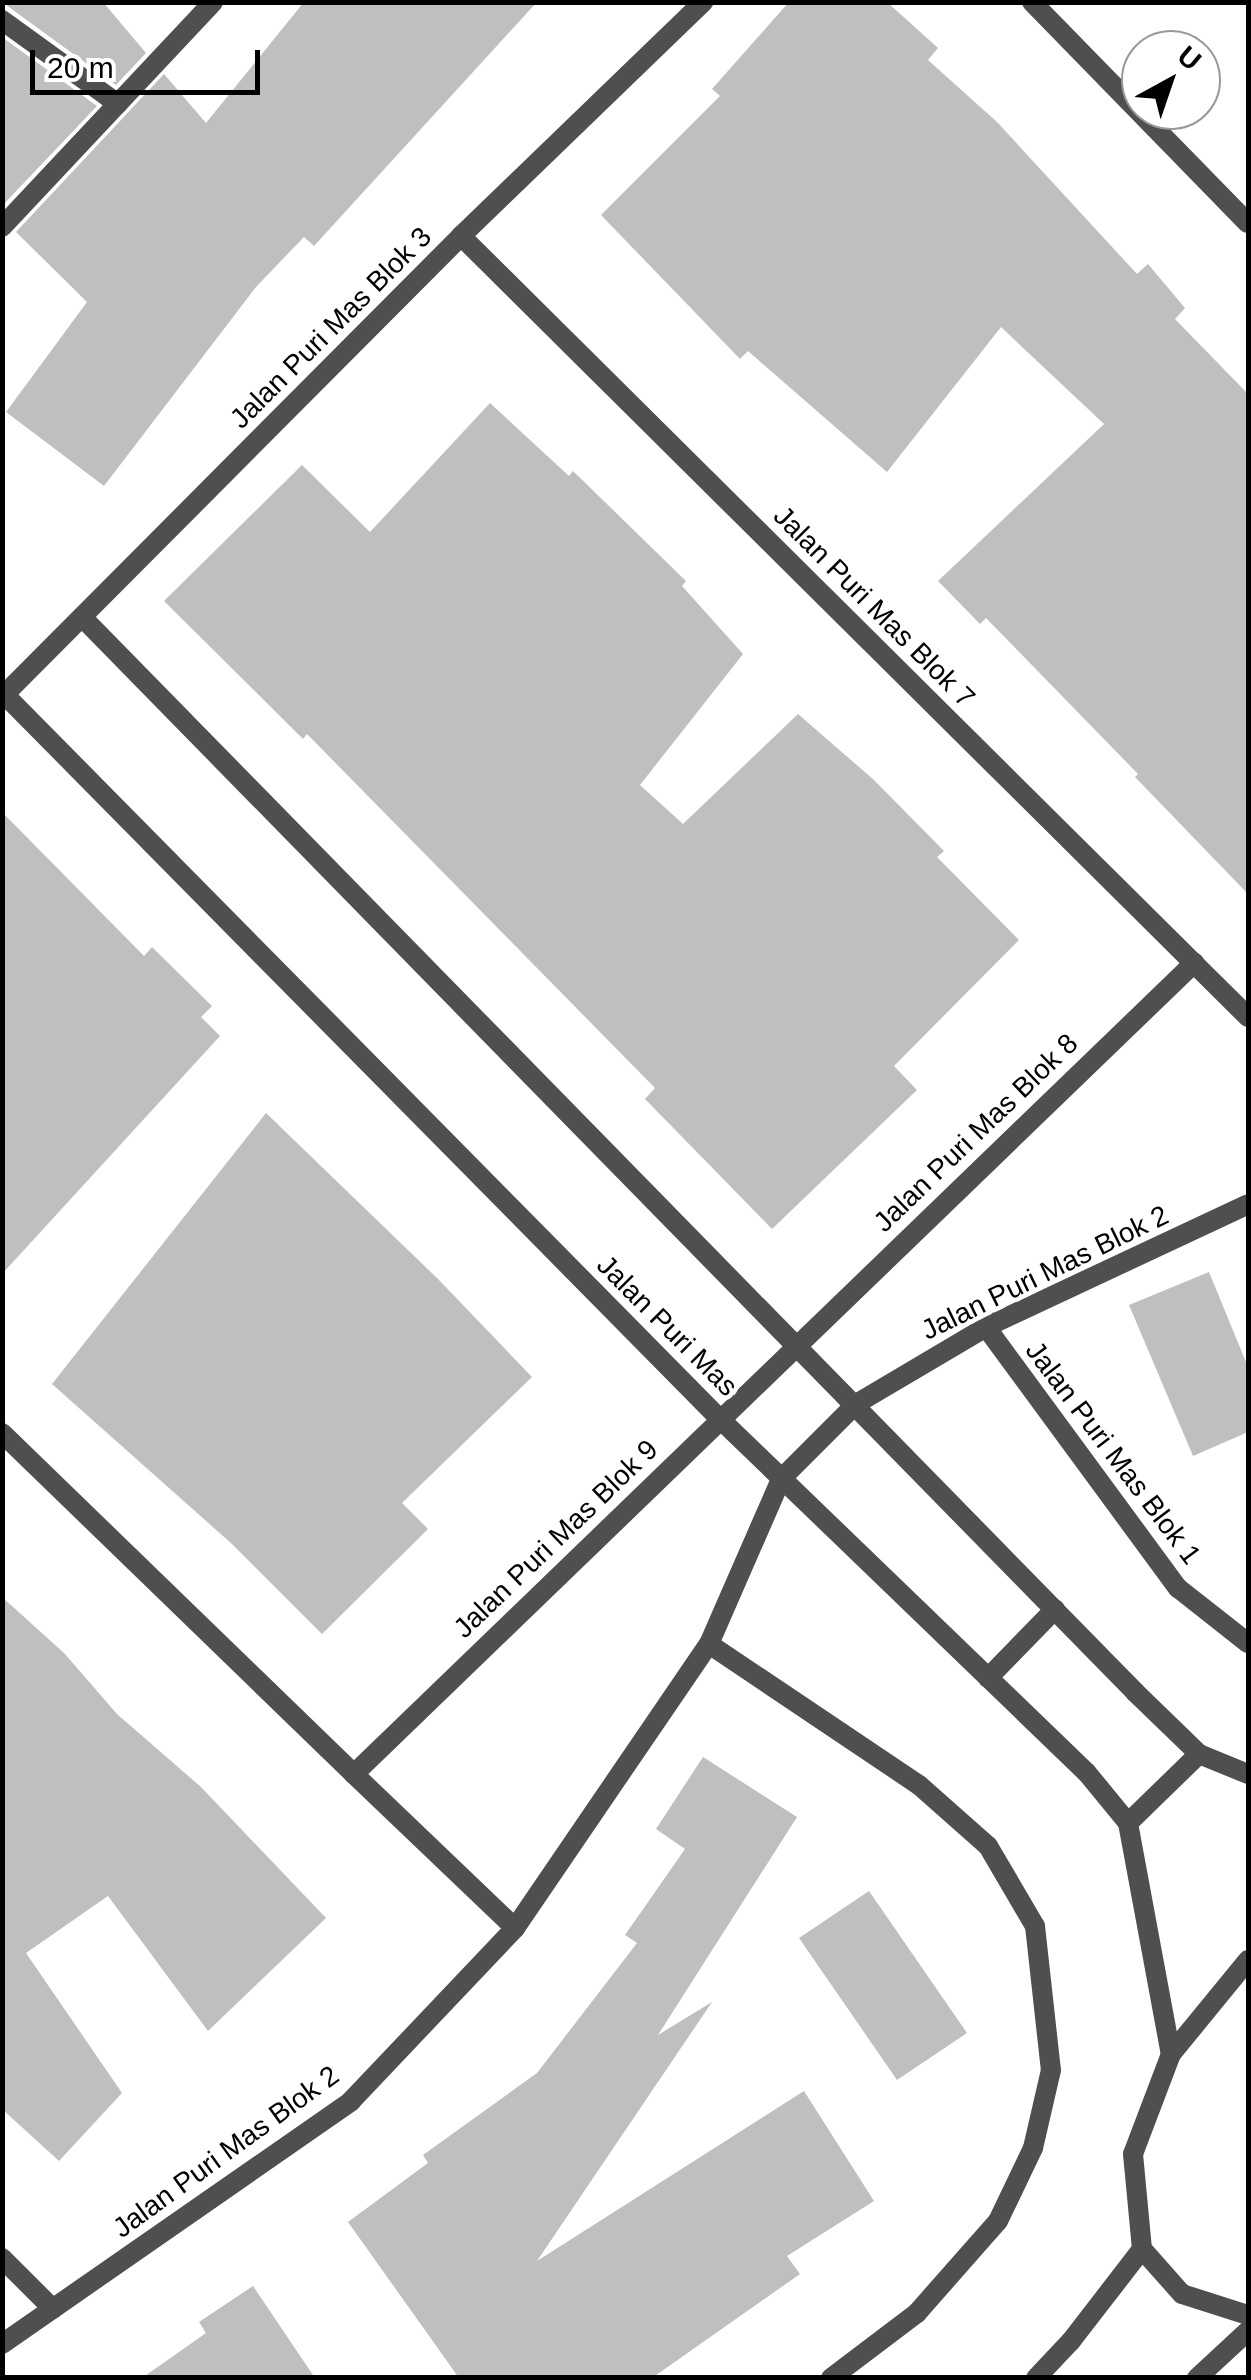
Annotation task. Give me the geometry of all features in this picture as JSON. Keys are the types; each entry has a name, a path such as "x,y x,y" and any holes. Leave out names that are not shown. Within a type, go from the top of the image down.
{"street":[{"path":"2,227 213,2"},
{"name":"Jalan Puri Mas Blok 3","path":"4,696 461,236 703,2"},
{"path":"1032,2 1248,223"},
{"path":"2,20 118,104"},
{"name":"Jalan Puri Mas Blok 7","path":"461,236 1248,1017"},
{"path":"82,617 1199,1754 1248,1774"},
{"name":"Jalan Puri Mas","path":"4,696 719,1418 1087,1773 1128,1823 1171,2054"},
{"name":"Jalan Puri Mas Blok 8","path":"796,1343 1194,963"},
{"name":"Jalan Puri Mas Blok 2","path":"2,2344 351,2102 515,1928 709,1644 781,1478 856,1404 986,1327 1248,1204"},
{"name":"Jalan Puri Mas Blok 1","path":"986,1327 1178,1588 1248,1643"},
{"name":"Jalan Puri Mas Blok 9","path":"354,1774 796,1343"},
{"path":"2,1433 515,1928"},
{"path":"988,1678 1054,1608"},
{"path":"709,1644 920,1786 988,1846 1035,1926 1051,2070 1033,2148 998,2221 918,2313 831,2378"},
{"path":"1128,1823 1199,1754"},
{"path":"1248,1960 1171,2054 1134,2154 1142,2249 1182,2294 1248,2315"},
{"path":"1036,2378 1142,2249"},
{"path":"2,2258 53,2309"},
{"path":"1198,2378 1248,2331"}],"building":[{"path":"2,2 103,2 146,53 116,85"},
{"path":"304,2 537,2 314,246 304,237 256,287 104,486 6,412 87,302 16,232 164,74 206,123"},
{"path":"789,2 887,2 938,48 928,60 997,122 1137,274 1148,264 1185,308 1175,319 1248,394 1248,894 986,618 980,624 938,581 1104,424 1001,327 887,472 748,351 740,359 601,215 720,96 712,89"},
{"path":"2,37 97,106 2,206"},
{"path":"490,403 569,476 573,471 686,581 682,586 743,654 640,785 683,824 798,714 874,780 944,851 937,857 1019,940 894,1066 917,1090 772,1229 645,1099 655,1088 307,734 303,739 164,601 302,465 370,532"},
{"path":"2,812 144,956 152,947 212,1006 201,1017 220,1036 2,1274"},
{"path":"266,1113 438,1279 532,1377 402,1503 428,1529 322,1634 232,1544 52,1384"},
{"path":"1209,1272 1248,1367 1248,1432 1193,1456 1129,1305"},
{"path":"2,1597 64,1653 117,1714 201,1787 326,1918 208,2031 108,1896 26,1953 122,2093 59,2161 2,2109"},
{"path":"703,1757 797,1817 658,2035 712,2002 537,2261 804,2091 874,2201 787,2256 800,2274 652,2378 459,2378 348,2222 428,2163 423,2155 537,2073 637,1943 625,1935 685,1849 656,1829"},
{"path":"869,1891 967,2033 897,2080 799,1938"},
{"path":"253,2286 315,2378 142,2378 206,2333 199,2322"}]}
